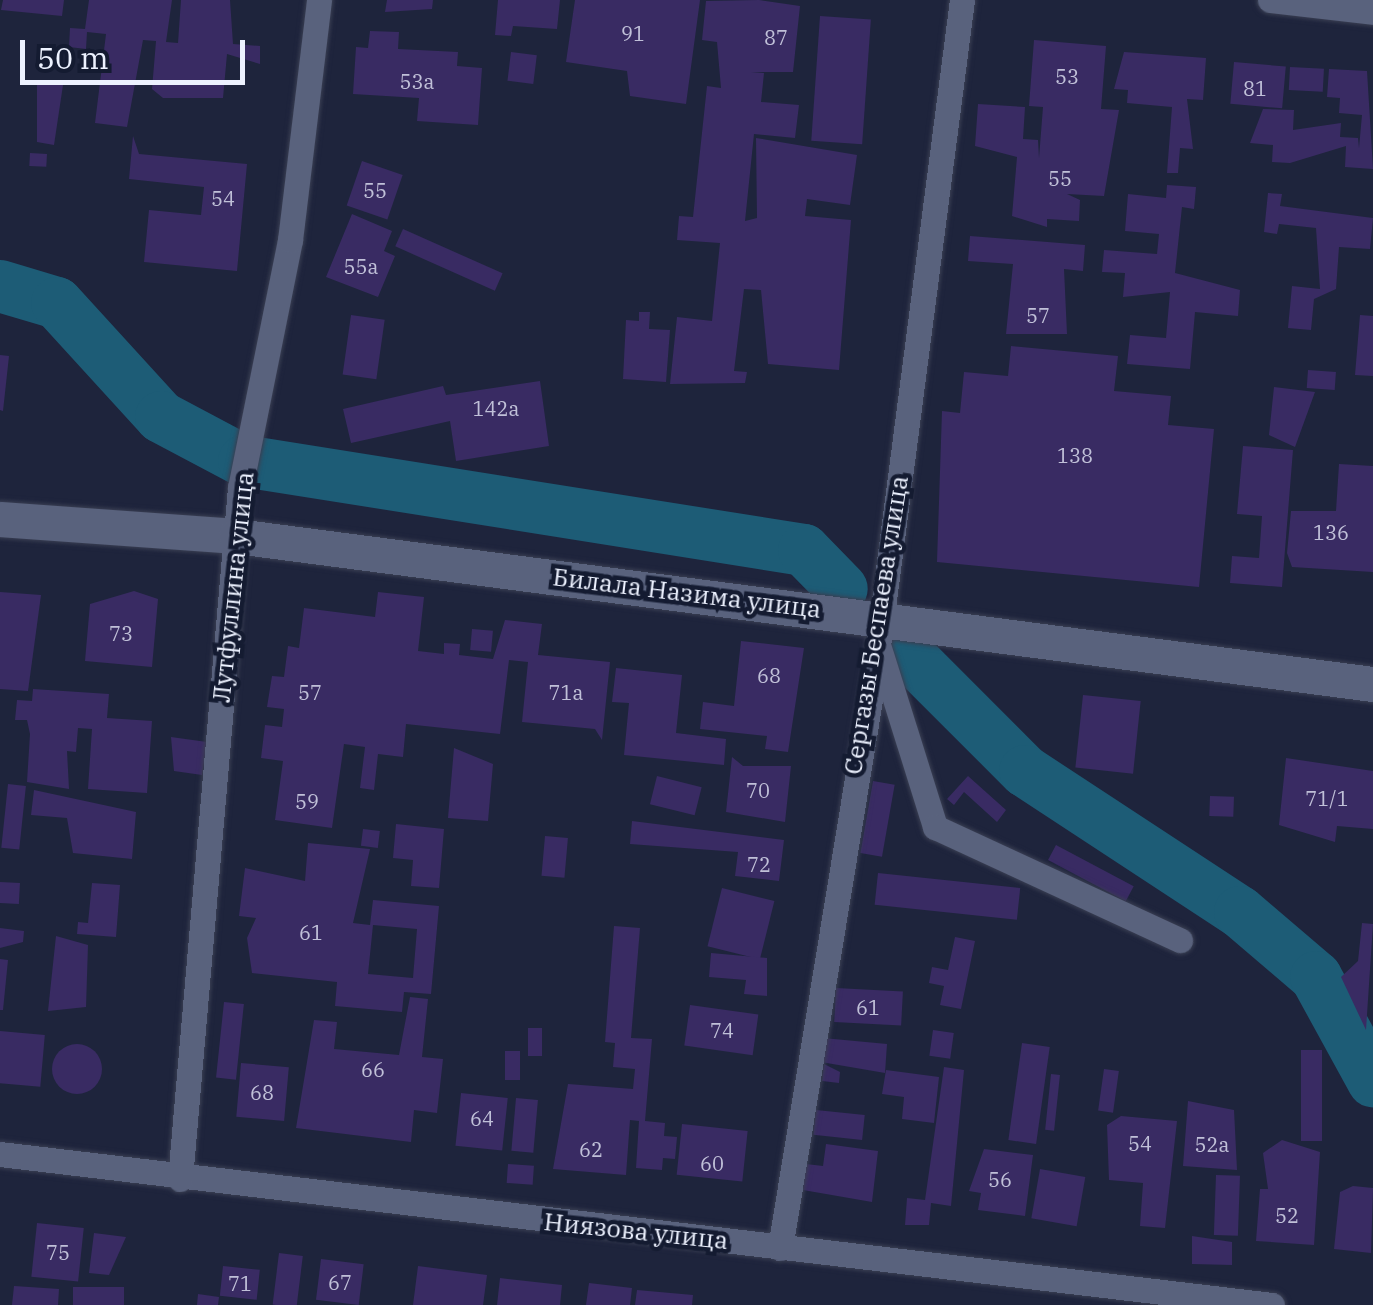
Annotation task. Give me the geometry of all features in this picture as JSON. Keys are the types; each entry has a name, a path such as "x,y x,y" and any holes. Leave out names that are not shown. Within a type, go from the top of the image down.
{"street":[{"name":"Лутфуллина улица","path":"180,1180 240,488 290,240 319,0"},
{"name":"Сергазы Беспаева улица","path":"780,1248 879,631 962,0"},
{"path":"1270,0 1373,12"},
{"name":"Билала Назима улица","path":"0,520 236,536 879,631 1373,684"},
{"path":"879,631 935,827 1180,940"},
{"name":"Ниязова улица","path":"0,1154 180,1180 1272,1305"}],"building":[{"path":"3,0 64,0 62,16 1,10"},
{"path":"89,0 172,0 166,42 178,43 181,0 230,0 233,44 260,46 260,64 227,54 223,98 163,98 152,89 156,41 143,40 127,127 95,123 106,34 87,32 86,49 69,47 70,28 85,29"},
{"path":"387,0 433,0 432,9 385,12"},
{"path":"498,0 560,0 557,29 513,26 511,36 495,35"},
{"path":"575,0 700,0 686,104 630,96 627,71 566,62"},
{"path":"759,0 800,6 793,72 751,72 764,73 761,102 799,105 795,138 754,134 745,221 757,218 756,138 857,155 850,205 807,199 805,216 851,220 839,370 768,364 761,290 744,289 734,371 747,372 745,383 670,384 677,317 712,321 720,243 677,240 679,216 693,217 707,86 721,88 717,42 702,40 706,1"},
{"path":"820,16 871,20 862,144 811,141"},
{"path":"370,31 399,32 398,49 458,52 457,66 482,68 478,125 417,121 419,98 353,94 356,47 368,48"},
{"path":"1034,40 1106,46 1101,109 1119,110 1104,196 1067,194 1080,200 1079,221 1047,219 1047,227 1012,216 1017,157 975,146 978,104 1025,107 1023,139 1038,140 1039,158 1043,107 1029,106"},
{"path":"511,52 537,55 533,84 507,81"},
{"path":"1124,52 1206,58 1203,100 1187,99 1193,149 1180,148 1178,173 1167,173 1172,107 1127,103 1128,90 1114,89"},
{"path":"1234,62 1286,67 1282,108 1230,104"},
{"path":"1290,67 1324,69 1323,92 1289,90"},
{"path":"1329,69 1367,71 1373,169 1345,167 1346,146 1290,163 1272,162 1273,145 1250,143 1263,109 1294,110 1293,130 1341,123 1340,137 1358,138 1359,148 1362,115 1339,113 1340,98 1327,97"},
{"path":"37,82 63,85 54,145 37,142"},
{"path":"133,136 139,154 247,164 237,271 144,262 149,210 201,215 204,187 129,179"},
{"path":"30,153 47,154 46,167 29,166"},
{"path":"362,161 403,175 387,219 347,205"},
{"path":"1167,185 1196,187 1194,209 1182,207 1175,273 1240,290 1238,316 1195,312 1190,369 1127,364 1130,335 1166,338 1170,292 1123,297 1125,273 1102,272 1104,250 1157,254 1159,234 1125,231 1128,194 1166,198"},
{"path":"1268,193 1282,194 1280,206 1373,218 1370,249 1339,247 1336,289 1314,299 1311,330 1288,328 1292,286 1320,289 1316,228 1279,224 1277,234 1264,232"},
{"path":"352,214 392,231 384,251 395,256 378,297 326,277"},
{"path":"403,229 503,273 495,291 395,246"},
{"path":"970,236 1085,245 1083,271 1064,269 1067,334 1006,334 1013,264 968,261"},
{"path":"639,312 650,312 649,329 670,330 666,382 623,379 626,320 639,321"},
{"path":"351,315 385,320 376,379 343,374"},
{"path":"1360,315 1373,316 1373,376 1355,375"},
{"path":"1011,346 1118,356 1114,391 1171,396 1168,425 1214,429 1199,587 937,562 942,411 960,413 964,372 1008,376"},
{"path":"0,355 9,356 3,411 0,410"},
{"path":"1308,370 1336,372 1335,390 1307,388"},
{"path":"540,381 549,446 456,461 450,421 351,443 343,409 443,386 446,395"},
{"path":"1274,387 1315,392 1295,447 1269,435"},
{"path":"1243,446 1293,450 1282,587 1230,583 1232,556 1259,558 1262,516 1237,514"},
{"path":"1339,464 1373,466 1373,572 1292,567 1287,553 1291,511 1336,511"},
{"path":"134,591 158,599 152,667 85,661 90,604"},
{"path":"0,592 41,595 28,691 0,689"},
{"path":"378,592 424,597 418,651 444,654 444,643 460,644 459,655 493,659 505,620 542,624 538,655 610,662 602,740 595,729 522,722 528,662 509,660 500,734 406,724 403,757 378,754 374,790 360,788 365,747 344,744 332,828 275,820 283,761 261,758 265,725 282,727 284,709 267,707 272,676 284,677 288,646 299,648 304,608 375,617"},
{"path":"472,629 493,631 491,652 470,650"},
{"path":"741,641 804,648 788,752 765,749 767,736 700,729 703,702 734,706"},
{"path":"616,668 682,675 676,733 726,739 724,765 624,755 629,703 612,702"},
{"path":"33,689 109,694 107,718 152,721 147,793 88,789 92,729 78,728 76,752 67,751 69,789 27,782 30,734 27,720 15,720 17,700 32,701"},
{"path":"1083,695 1141,701 1133,774 1075,768"},
{"path":"171,737 207,742 202,775 174,771"},
{"path":"454,748 493,764 488,821 448,818"},
{"path":"732,757 743,766 791,766 785,822 726,812"},
{"path":"1286,758 1373,771 1373,829 1337,826 1335,842 1279,825"},
{"path":"657,776 702,787 695,815 650,804"},
{"path":"968,776 1006,810 997,822 964,792 954,805 947,799"},
{"path":"873,781 895,785 882,857 860,853"},
{"path":"8,784 26,786 19,850 1,848"},
{"path":"34,790 136,812 132,859 73,853 67,818 31,815"},
{"path":"1210,796 1234,797 1233,817 1209,816"},
{"path":"632,821 784,840 779,881 735,876 738,852 630,844"},
{"path":"396,824 444,829 439,888 411,886 413,860 393,858"},
{"path":"363,829 380,831 378,848 361,846"},
{"path":"545,836 568,838 564,878 542,876"},
{"path":"308,843 370,849 353,923 370,925 373,900 439,906 431,994 404,992 402,1012 335,1006 337,982 252,973 247,938 256,918 239,916 245,868 305,881","holes":["373,925 417,929 413,978 368,974"]},
{"path":"1056,845 1134,886 1126,901 1048,860"},
{"path":"878,873 1020,888 1017,920 875,905"},
{"path":"0,882 20,883 19,904 0,903"},
{"path":"92,883 120,885 116,937 77,934 78,922 88,923"},
{"path":"722,888 774,901 760,959 707,946"},
{"path":"1362,923 1373,924 1366,1030 1341,977 1358,961"},
{"path":"614,926 640,928 631,1038 652,1039 645,1121 665,1123 664,1136 677,1137 675,1159 663,1158 662,1170 636,1168 639,1121 630,1120 626,1175 553,1169 568,1084 633,1089 635,1069 613,1067 615,1043 605,1042"},
{"path":"0,928 24,931 23,942 0,948"},
{"path":"56,936 88,945 86,1007 48,1011"},
{"path":"955,937 975,941 961,1009 940,1005 944,986 929,983 932,967 948,970"},
{"path":"711,953 767,958 767,996 744,994 746,980 709,977"},
{"path":"0,959 8,960 3,1010 0,1010"},
{"path":"836,988 903,992 901,1025 834,1022"},
{"path":"410,997 428,999 422,1057 443,1059 437,1113 414,1110 411,1142 296,1128 314,1020 337,1022 334,1049 399,1055"},
{"path":"224,1002 244,1004 236,1080 216,1078"},
{"path":"690,1005 758,1015 753,1055 684,1046"},
{"path":"528,1028 542,1028 542,1056 528,1056"},
{"path":"933,1030 954,1033 950,1059 929,1056"},
{"path":"0,1031 45,1035 40,1087 0,1083"},
{"path":"823,1038 887,1044 885,1073 821,1062"},
{"path":"1022,1043 1050,1047 1036,1144 1008,1140"},
{"path":"77,1044 95,1051 102,1069 95,1087 77,1094 59,1087 52,1069 59,1051"},
{"path":"1301,1050 1322,1050 1322,1141 1301,1141"},
{"path":"505,1051 520,1051 520,1080 505,1080"},
{"path":"241,1063 289,1067 284,1121 236,1117"},
{"path":"824,1064 840,1072 839,1083 822,1081"},
{"path":"944,1067 964,1070 951,1206 931,1203 929,1225 905,1225 907,1198 925,1200"},
{"path":"1104,1069 1119,1071 1113,1113 1098,1111"},
{"path":"886,1070 939,1077 934,1123 902,1119 904,1097 882,1094"},
{"path":"1051,1074 1060,1075 1054,1131 1045,1130"},
{"path":"461,1093 508,1098 502,1151 455,1146"},
{"path":"516,1098 538,1100 533,1153 511,1151"},
{"path":"1188,1101 1234,1110 1237,1170 1183,1166"},
{"path":"816,1110 865,1115 862,1140 813,1135"},
{"path":"1121,1116 1177,1121 1165,1228 1140,1226 1143,1183 1109,1180 1107,1125"},
{"path":"682,1124 748,1131 742,1182 677,1175"},
{"path":"1282,1140 1320,1152 1314,1245 1256,1241 1260,1189 1268,1189 1263,1153"},
{"path":"826,1144 878,1151 872,1202 803,1190 806,1164 823,1166"},
{"path":"984,1149 1033,1155 1025,1216 978,1210 981,1193 969,1191"},
{"path":"508,1164 534,1166 533,1185 507,1183"},
{"path":"1040,1169 1085,1177 1077,1226 1031,1218"},
{"path":"1216,1175 1240,1176 1238,1236 1214,1235"},
{"path":"1353,1186 1373,1188 1371,1253 1334,1249 1340,1192"},
{"path":"37,1223 84,1228 78,1282 31,1277"},
{"path":"94,1233 126,1237 109,1275 89,1273"},
{"path":"1192,1236 1232,1242 1232,1265 1192,1264"},
{"path":"279,1253 303,1256 297,1305 273,1305"},
{"path":"321,1259 364,1264 359,1305 316,1300"},
{"path":"223,1266 260,1270 257,1300 220,1296"},
{"path":"418,1266 487,1275 483,1305 413,1305"},
{"path":"500,1278 562,1285 560,1305 497,1305"},
{"path":"589,1283 632,1288 630,1305 586,1305"},
{"path":"14,1286 59,1289 58,1305 12,1305"},
{"path":"73,1287 124,1287 124,1305 73,1305"},
{"path":"637,1290 693,1295 692,1305 635,1305"},
{"path":"198,1294 219,1297 218,1305 197,1305"}],"waterway":[{"path":"0,286 57,303 161,417 244,461 804,550 842,589"},
{"path":"898,644 1025,771 1240,912 1316,977 1373,1081"}]}
